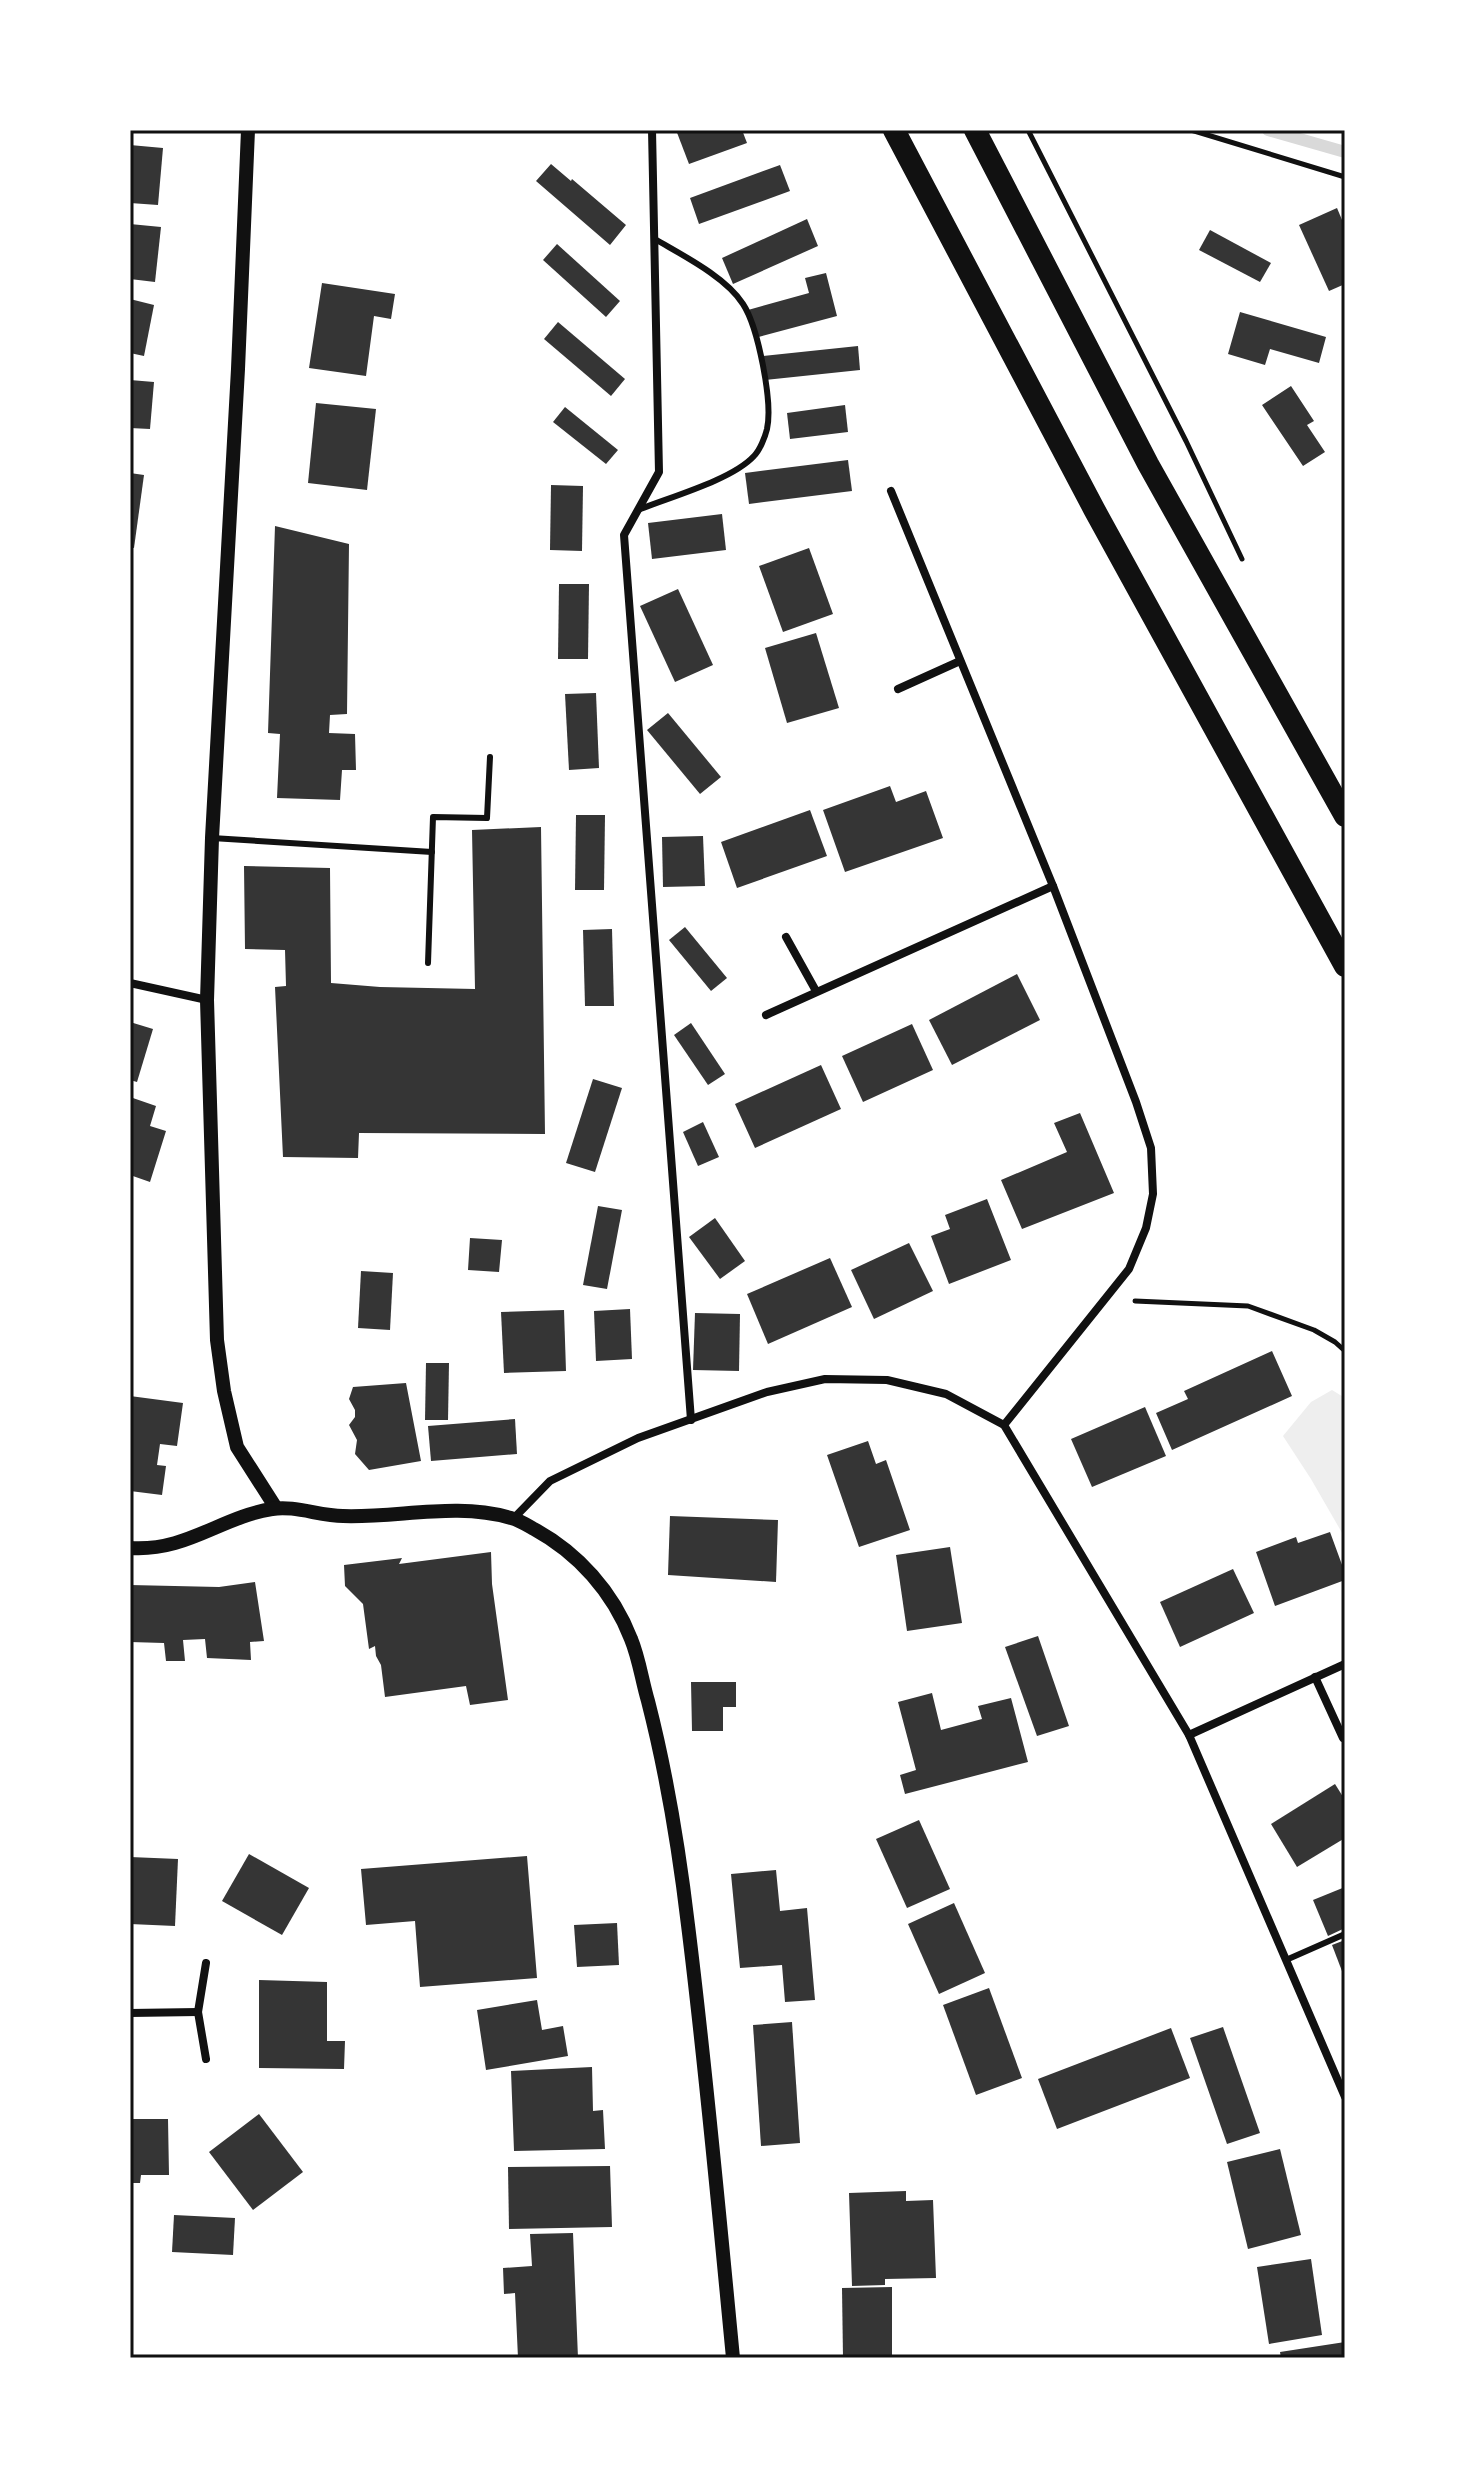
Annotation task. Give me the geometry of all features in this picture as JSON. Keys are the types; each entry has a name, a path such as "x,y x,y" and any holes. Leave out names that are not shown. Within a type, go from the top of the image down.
{"highway":[{"path":"894,130 1094,509 1345,966"},
{"path":"975,130 1148,464 1345,816"}],"street":[{"path":"248,130 212,838 207,1000 217,1340 224,1391 237,1447 276,1508"},
{"path":"652,130 659,472 624,535 691,1420"},
{"path":"891,491 1053,886 1151,1148 1153,1194 1146,1228 1129,1269 1004,1425"},
{"path":"898,689 960,661"},
{"path":"766,1015 1053,886"},
{"path":"786,937 816,991"},
{"path":"130,983 207,1000"},
{"path":"514,1518 550,1481 638,1438 767,1392 825,1379 887,1380 946,1394 1004,1425 1189,1735 1345,2097"},
{"path":"130,1548 164,1546 194,1538 230,1520 276,1508 341,1516 444,1510 514,1518 553,1539 585,1565 612,1602 632,1639 664,1762 705,2057 733,2358"},
{"path":"1189,1735 1345,1664"},
{"path":"1315,1677 1343,1738"},
{"path":"206,1963 198,2012 206,2059"},
{"path":"130,2013 198,2012"}],"lane":[{"path":"638,510 737,471 756,454 767,428 767,394 762,365 756,337 743,303 712,273 655,239"},
{"path":"428,963 433,817 487,818 490,757"},
{"path":"212,838 432,852"},
{"path":"1286,1960 1345,1934"}],"path":[{"path":"1028,130 1186,441 1246,568"},
{"path":"1191,130 1345,177"},
{"path":"1106,1299 1248,1306 1314,1330 1345,1351"}],"shaded area":[{"path":"1332,1390 1345,1398 1345,1538 1283,1436 1311,1402"}],"building":[{"path":"676,130 742,130 747,143 689,164"},
{"path":"130,145 163,148 158,205 130,203"},
{"path":"551,164 626,225 610,245 536,181"},
{"path":"780,165 790,191 699,224 690,198"},
{"path":"1337,208 1345,227 1345,284 1329,291 1299,225"},
{"path":"807,219 818,246 733,284 722,258"},
{"path":"130,224 161,227 155,282 130,279"},
{"path":"1210,230 1271,263 1260,282 1199,250"},
{"path":"557,244 620,301 606,317 543,260"},
{"path":"826,273 837,316 755,338 748,310 809,293 805,278"},
{"path":"322,283 395,294 391,319 374,316 366,376 309,368"},
{"path":"130,299 154,305 144,356 130,353"},
{"path":"1240,312 1326,337 1319,363 1270,349 1265,365 1228,354"},
{"path":"558,322 625,379 611,396 544,339"},
{"path":"858,346 860,370 765,380 763,356"},
{"path":"130,380 154,382 150,429 130,428"},
{"path":"1291,386 1314,421 1307,425 1325,452 1303,466 1262,405"},
{"path":"316,403 376,409 367,490 308,483"},
{"path":"845,405 848,432 790,439 787,413"},
{"path":"565,407 618,450 606,464 553,422"},
{"path":"848,460 852,491 749,504 745,473"},
{"path":"130,473 144,475 134,548 130,547"},
{"path":"551,485 583,486 582,551 550,550"},
{"path":"722,514 726,550 652,559 648,523"},
{"path":"275,526 349,544 347,714 330,715 329,733 355,734 356,770 342,770 340,800 277,798 280,734 268,733"},
{"path":"809,548 833,614 783,632 759,566"},
{"path":"559,584 589,584 588,659 558,659"},
{"path":"678,589 713,665 675,682 640,606"},
{"path":"816,633 839,708 787,723 765,648"},
{"path":"596,693 599,768 569,770 565,694"},
{"path":"668,713 721,777 700,794 647,730"},
{"path":"890,786 896,802 926,791 943,838 845,872 823,810"},
{"path":"810,810 827,856 737,888 721,842"},
{"path":"576,815 605,815 604,890 575,890"},
{"path":"541,827 545,1134 359,1133 358,1158 283,1157 275,987 286,986 285,950 245,949 244,866 330,868 331,983 475,989 472,830"},
{"path":"703,836 705,886 663,887 662,837"},
{"path":"685,927 727,978 711,991 669,940"},
{"path":"612,929 614,1006 585,1006 583,930"},
{"path":"1017,974 1040,1020 952,1065 929,1020"},
{"path":"130,1022 153,1029 137,1082 130,1080"},
{"path":"691,1023 725,1074 708,1085 674,1035"},
{"path":"912,1024 933,1070 863,1102 842,1056"},
{"path":"821,1065 841,1109 755,1148 735,1104"},
{"path":"593,1079 622,1088 595,1172 566,1163"},
{"path":"130,1097 156,1106 150,1126 166,1131 150,1182 130,1175"},
{"path":"1080,1113 1114,1193 1022,1229 1001,1180 1067,1152 1054,1123"},
{"path":"703,1122 719,1157 698,1166 683,1132"},
{"path":"987,1199 1011,1260 949,1284 931,1236 950,1229 945,1215"},
{"path":"598,1206 622,1210 607,1289 583,1285"},
{"path":"715,1218 745,1261 720,1279 689,1237"},
{"path":"470,1238 502,1240 499,1272 468,1270"},
{"path":"909,1243 933,1291 874,1319 851,1270"},
{"path":"830,1258 852,1307 768,1344 747,1294"},
{"path":"361,1271 393,1273 390,1330 358,1328"},
{"path":"630,1309 632,1359 596,1361 594,1311"},
{"path":"564,1310 566,1371 504,1373 501,1312"},
{"path":"695,1313 740,1314 739,1371 693,1370"},
{"path":"1272,1351 1292,1396 1172,1450 1156,1413 1188,1399 1184,1391"},
{"path":"426,1363 449,1363 448,1420 425,1420"},
{"path":"406,1383 421,1461 369,1470 355,1454 357,1440 349,1425 355,1417 349,1399 353,1387"},
{"path":"130,1396 183,1403 177,1446 160,1444 157,1465 166,1466 162,1495 130,1491"},
{"path":"1145,1407 1166,1456 1092,1487 1071,1439"},
{"path":"515,1419 517,1454 431,1461 428,1426"},
{"path":"868,1441 876,1464 886,1460 910,1530 859,1547 827,1455"},
{"path":"670,1516 778,1520 776,1582 668,1575"},
{"path":"1330,1532 1345,1580 1275,1606 1256,1552 1296,1537 1298,1543"},
{"path":"950,1547 962,1623 907,1631 896,1555"},
{"path":"491,1552 492,1584 508,1700 470,1705 466,1686 385,1697 375,1646 369,1649 363,1604 345,1586 344,1565 402,1558 399,1564"},
{"path":"1233,1569 1254,1613 1180,1647 1160,1602"},
{"path":"255,1582 264,1641 250,1642 251,1660 207,1658 205,1639 183,1640 185,1661 166,1661 164,1643 130,1642 130,1585 219,1587"},
{"path":"1038,1636 1069,1726 1037,1736 1005,1647"},
{"path":"691,1682 736,1682 736,1707 723,1707 723,1731 692,1731"},
{"path":"932,1693 941,1730 982,1719 978,1706 1011,1698 1028,1762 905,1794 900,1775 916,1770 898,1702"},
{"path":"1335,1784 1345,1800 1345,1838 1297,1867 1271,1824"},
{"path":"919,1820 950,1889 907,1908 876,1839"},
{"path":"249,1854 309,1888 282,1935 222,1901"},
{"path":"527,1856 537,1978 420,1987 415,1921 366,1925 361,1869"},
{"path":"130,1857 178,1859 175,1926 130,1924"},
{"path":"776,1870 780,1911 807,1908 815,2000 785,2002 782,1965 740,1968 731,1874"},
{"path":"1345,1887 1345,1928 1328,1936 1313,1900"},
{"path":"954,1903 985,1973 939,1994 908,1924"},
{"path":"617,1923 619,1965 577,1967 574,1925"},
{"path":"1345,1940 1345,1979 1332,1945"},
{"path":"259,1980 327,1982 327,2041 345,2041 344,2069 259,2068"},
{"path":"989,1988 1022,2078 976,2095 943,2005"},
{"path":"537,2000 542,2030 563,2026 568,2056 486,2070 477,2010"},
{"path":"792,2022 800,2143 761,2146 753,2025"},
{"path":"1223,2027 1260,2133 1227,2144 1190,2038"},
{"path":"1171,2028 1190,2078 1057,2129 1038,2079"},
{"path":"592,2067 593,2111 603,2110 605,2149 514,2151 511,2071"},
{"path":"259,2114 303,2172 253,2210 209,2152"},
{"path":"130,2119 168,2119 169,2175 141,2175 140,2183 130,2183"},
{"path":"1280,2149 1301,2235 1248,2249 1227,2162"},
{"path":"610,2166 612,2227 509,2229 508,2167"},
{"path":"906,2191 906,2201 933,2200 936,2278 885,2279 885,2285 852,2286 849,2193"},
{"path":"174,2215 235,2218 233,2255 172,2252"},
{"path":"573,2233 578,2358 518,2358 515,2293 504,2294 503,2268 532,2266 530,2234"},
{"path":"1311,2259 1322,2335 1269,2344 1257,2267"},
{"path":"892,2287 892,2358 843,2358 842,2288"},
{"path":"1345,2342 1345,2358 1281,2358 1280,2352"}],"waterway":[{"path":"1268,130 1345,152"}]}
